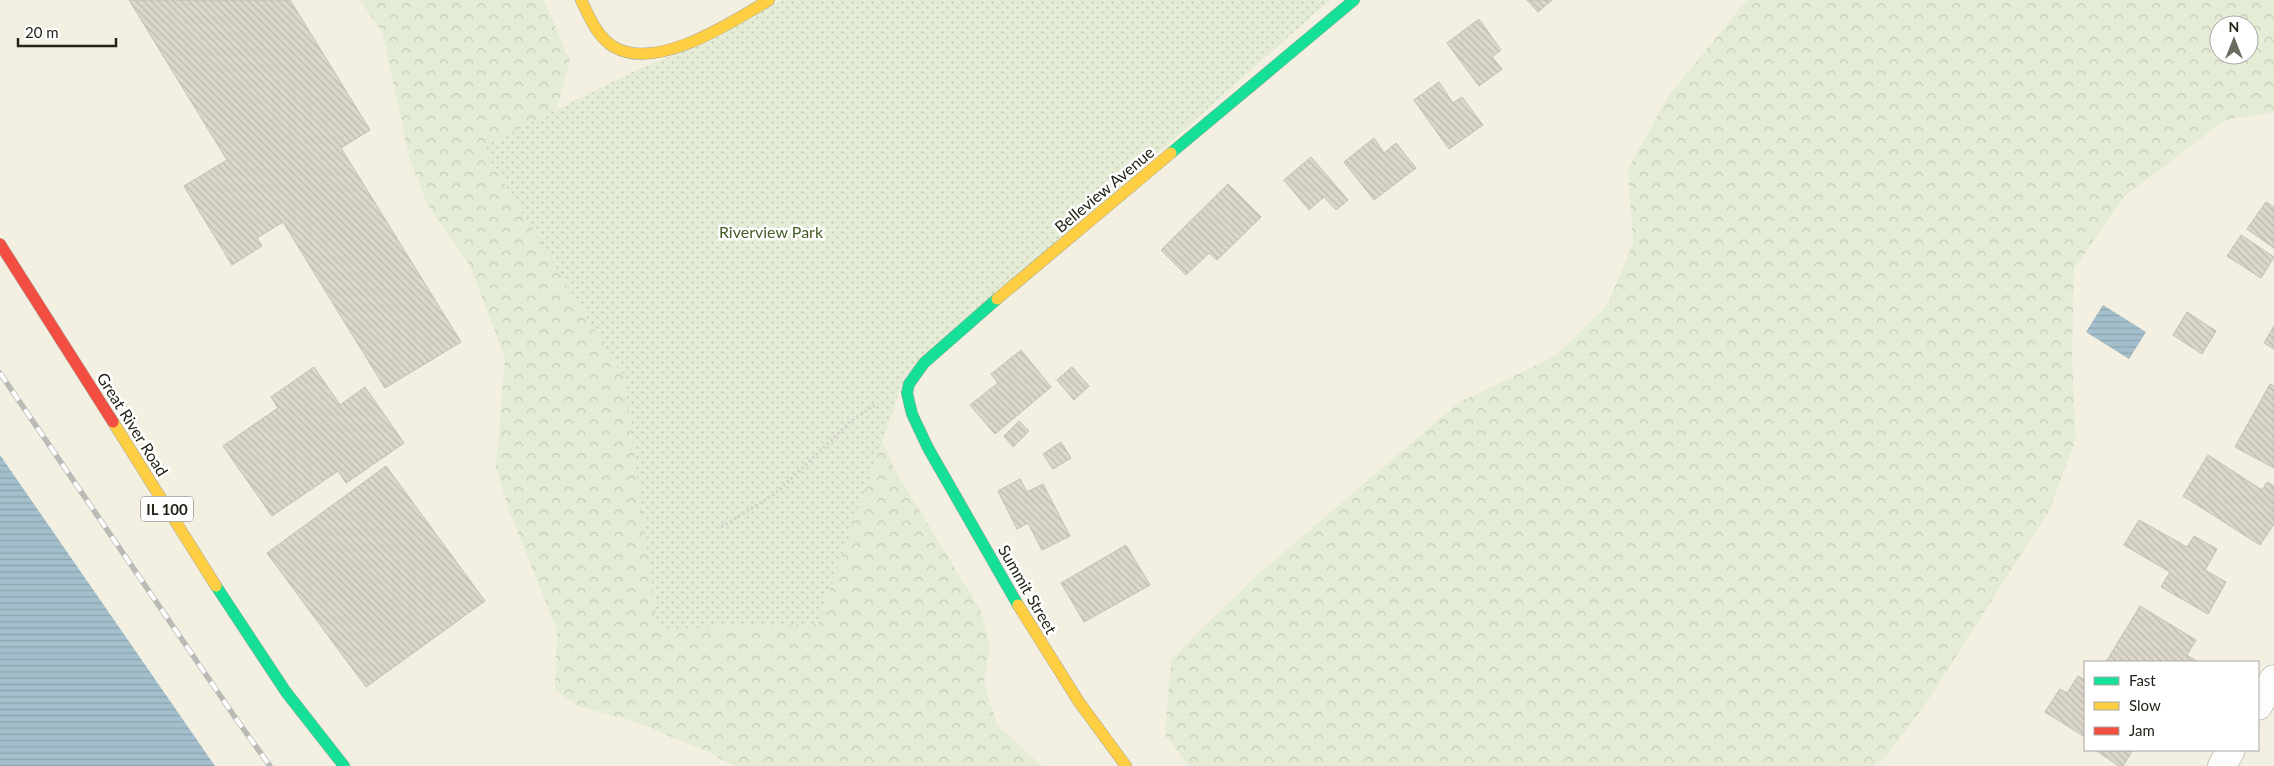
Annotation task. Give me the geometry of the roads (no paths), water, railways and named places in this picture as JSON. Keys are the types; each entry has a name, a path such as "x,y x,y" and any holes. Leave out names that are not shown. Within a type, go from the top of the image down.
{"street":[{"path":"581,0 589,18 606,41 616,48 637,54 658,52 691,43 769,0"},
{"name":"Belleview Avenue","path":"914,420 907,392 910,382 940,348 1354,0"},
{"name":"Great River Road","path":"0,244 244,630 286,692 344,766"},
{"name":"Summit Street","path":"914,420 1030,627 1079,702 1126,766"},
{"path":"2259,704 2274,679"},
{"path":"2222,766 2230,751"}],"water":[{"path":"2103,305 2146,332 2129,359 2086,332"},
{"path":"0,455 215,766 0,766"}],"railway":[{"path":"0,373 270,766"}],"park label":[{"name":"Riverview Park","path":"771,231"}]}
